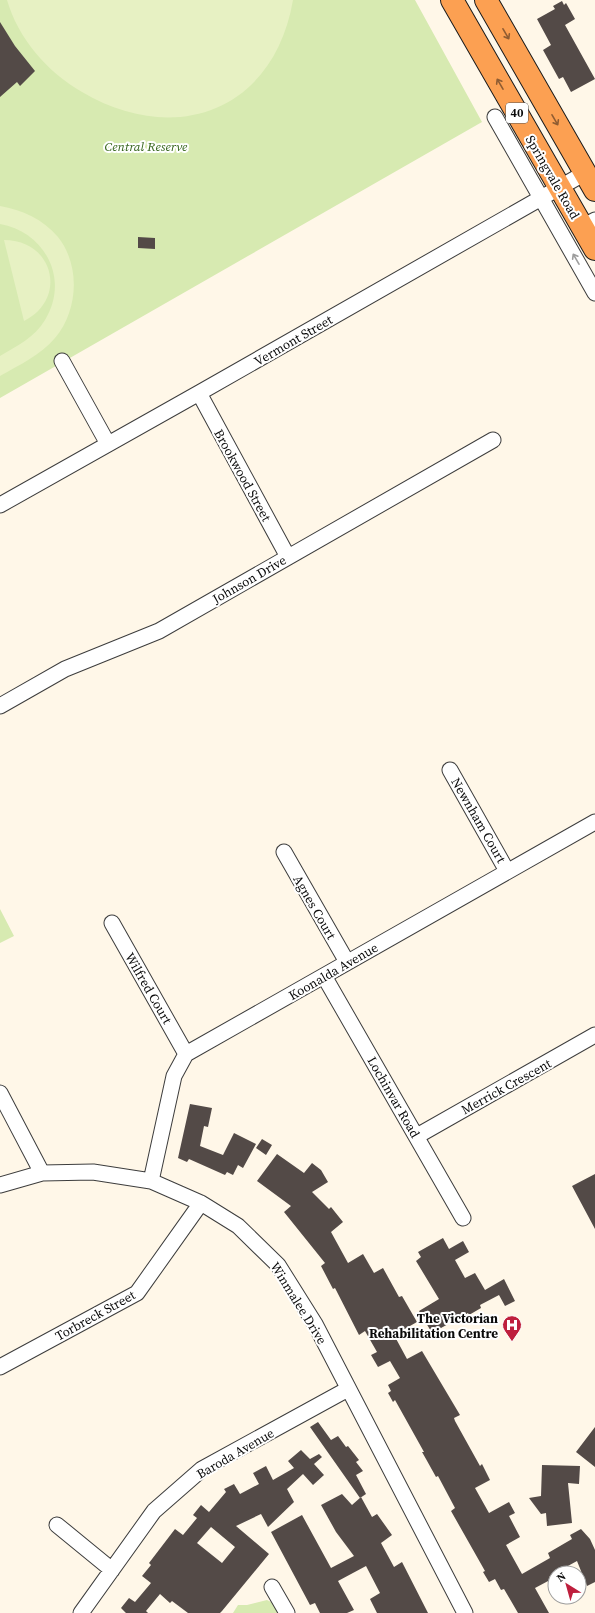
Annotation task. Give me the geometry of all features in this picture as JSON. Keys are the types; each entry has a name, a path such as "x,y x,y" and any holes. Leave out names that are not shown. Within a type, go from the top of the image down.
{"highway":[{"name":"Springvale Road","path":"452,0 559,188 588,223 595,250"},
{"name":"40","path":"486,0 590,181"}],"street":[{"name":"Springvale Road","path":"495,117 595,293"},
{"name":"Vermont Street","path":"0,505 199,394 559,188 590,181"},
{"path":"62,361 108,444"},
{"name":"Brookwood Street","path":"199,394 288,557"},
{"name":"Johnson Drive","path":"0,706 65,669 159,631 493,440"},
{"name":"Newnham Court","path":"450,770 507,871"},
{"name":"Koonalda Avenue","path":"186,1054 595,822"},
{"name":"Agnes Court","path":"284,852 347,962"},
{"name":"Wilfred Court","path":"112,923 186,1054"},
{"name":"Lochinvar Road","path":"324,976 463,1218"},
{"name":"Merrick Crescent","path":"417,1136 595,1035"},
{"path":"151,1181 174,1076 186,1054"},
{"path":"0,1093 42,1172"},
{"name":"Winmalee Drive","path":"0,1185 42,1172 93,1172 151,1181 201,1203 238,1226 278,1265 315,1324 465,1613"},
{"name":"Torbreck Street","path":"0,1367 137,1292 201,1203"},
{"name":"Baroda Avenue","path":"81,1613 154,1511 202,1469 348,1389"},
{"path":"57,1525 112,1570"},
{"path":"272,1587 287,1613"}],"green space":[{"name":"Central Reserve","path":"0,0 415,0 482,122 0,398"},
{"path":"7,0 293,0 282,38 265,69 242,92 215,108 185,116 152,116 117,108 82,92 57,75 26,41 18,28"},
{"path":"0,206 32,216 46,225 58,237 70,261 74,288 68,315 63,327 55,338 36,355 0,376 0,356 25,341 41,326 52,304 55,289 54,274 49,260 41,247 30,237 16,229 0,224"},
{"path":"4,240 21,243 34,250 44,260 49,272 50,286 46,299 38,311 24,321"},
{"path":"0,909 14,936 0,943"},
{"path":"267,1600 275,1604 280,1613 233,1613 238,1605 247,1605"}],"building":[{"path":"562,1 564,5 566,3 575,19 565,25 595,79 571,92 563,77 559,79 543,50 551,45 537,19 555,9 553,6"},
{"path":"0,22 15,46 35,71 20,86 17,82 0,97"},
{"path":"138,237 155,238 155,249 138,248"},
{"path":"190,1104 212,1108 208,1127 204,1126 200,1146 223,1155 234,1133 256,1144 243,1168 238,1165 233,1175 227,1172 225,1175 189,1159 187,1162 178,1158"},
{"path":"262,1139 272,1145 266,1155 256,1148"},
{"path":"277,1154 304,1173 312,1163 321,1170 328,1182 312,1192 329,1209 331,1207 343,1222 331,1232 348,1263 363,1254 374,1273 383,1268 399,1297 402,1296 417,1322 394,1335 407,1359 422,1351 460,1415 454,1418 455,1421 480,1466 482,1464 490,1480 475,1488 489,1513 509,1502 515,1513 509,1516 520,1537 506,1545 522,1574 550,1558 548,1553 572,1539 570,1535 581,1529 590,1539 595,1550 595,1582 587,1586 587,1565 579,1565 577,1561 570,1565 547,1565 547,1582 535,1588 549,1613 518,1613 504,1589 501,1590 495,1579 489,1582 483,1572 485,1571 451,1511 455,1508 438,1476 436,1477 395,1400 393,1402 388,1393 391,1391 388,1385 400,1378 390,1361 378,1367 371,1355 377,1352 365,1331 359,1335 335,1288 333,1289 321,1266 325,1263 284,1212 291,1206 257,1181"},
{"path":"595,1174 595,1229 572,1186"},
{"path":"443,1238 449,1249 463,1241 469,1252 455,1260 465,1278 475,1273 485,1290 504,1279 515,1301 505,1306 499,1295 480,1305 481,1308 469,1315 468,1313 432,1333 419,1311 439,1299 416,1261 421,1257 418,1252"},
{"path":"318,1422 331,1440 338,1436 346,1447 348,1446 359,1460 356,1462 363,1471 356,1475 366,1494 360,1498 310,1427"},
{"path":"595,1427 595,1467 576,1452"},
{"path":"301,1450 310,1459 319,1454 322,1457 314,1464 324,1475 313,1485 303,1474 287,1489 294,1502 268,1527 261,1514 236,1526 269,1554 220,1613 188,1613 172,1601 170,1603 160,1594 146,1611 148,1613 126,1613 121,1608 129,1598 135,1602 151,1583 142,1576 151,1565 149,1563 175,1529 183,1535 197,1518 193,1515 201,1505 209,1512 226,1492 224,1489 234,1484 240,1494 259,1484 253,1473 266,1466 273,1480 294,1468 288,1461","holes":["211,1527 235,1547 222,1563 197,1543"]},
{"path":"542,1465 580,1466 579,1484 568,1483 572,1523 547,1526 546,1513 541,1514 529,1498 541,1496"},
{"path":"342,1494 352,1505 361,1497 372,1517 377,1514 392,1535 381,1543 394,1567 402,1562 428,1613 377,1613 370,1599 380,1593 366,1566 338,1581 354,1610 347,1613 320,1613 315,1603 310,1605 271,1532 302,1515 331,1568 354,1556 336,1532 321,1505"}],"place":[{"name":"The Victorian Rehabilitation Centre","path":"512,1342"}]}
